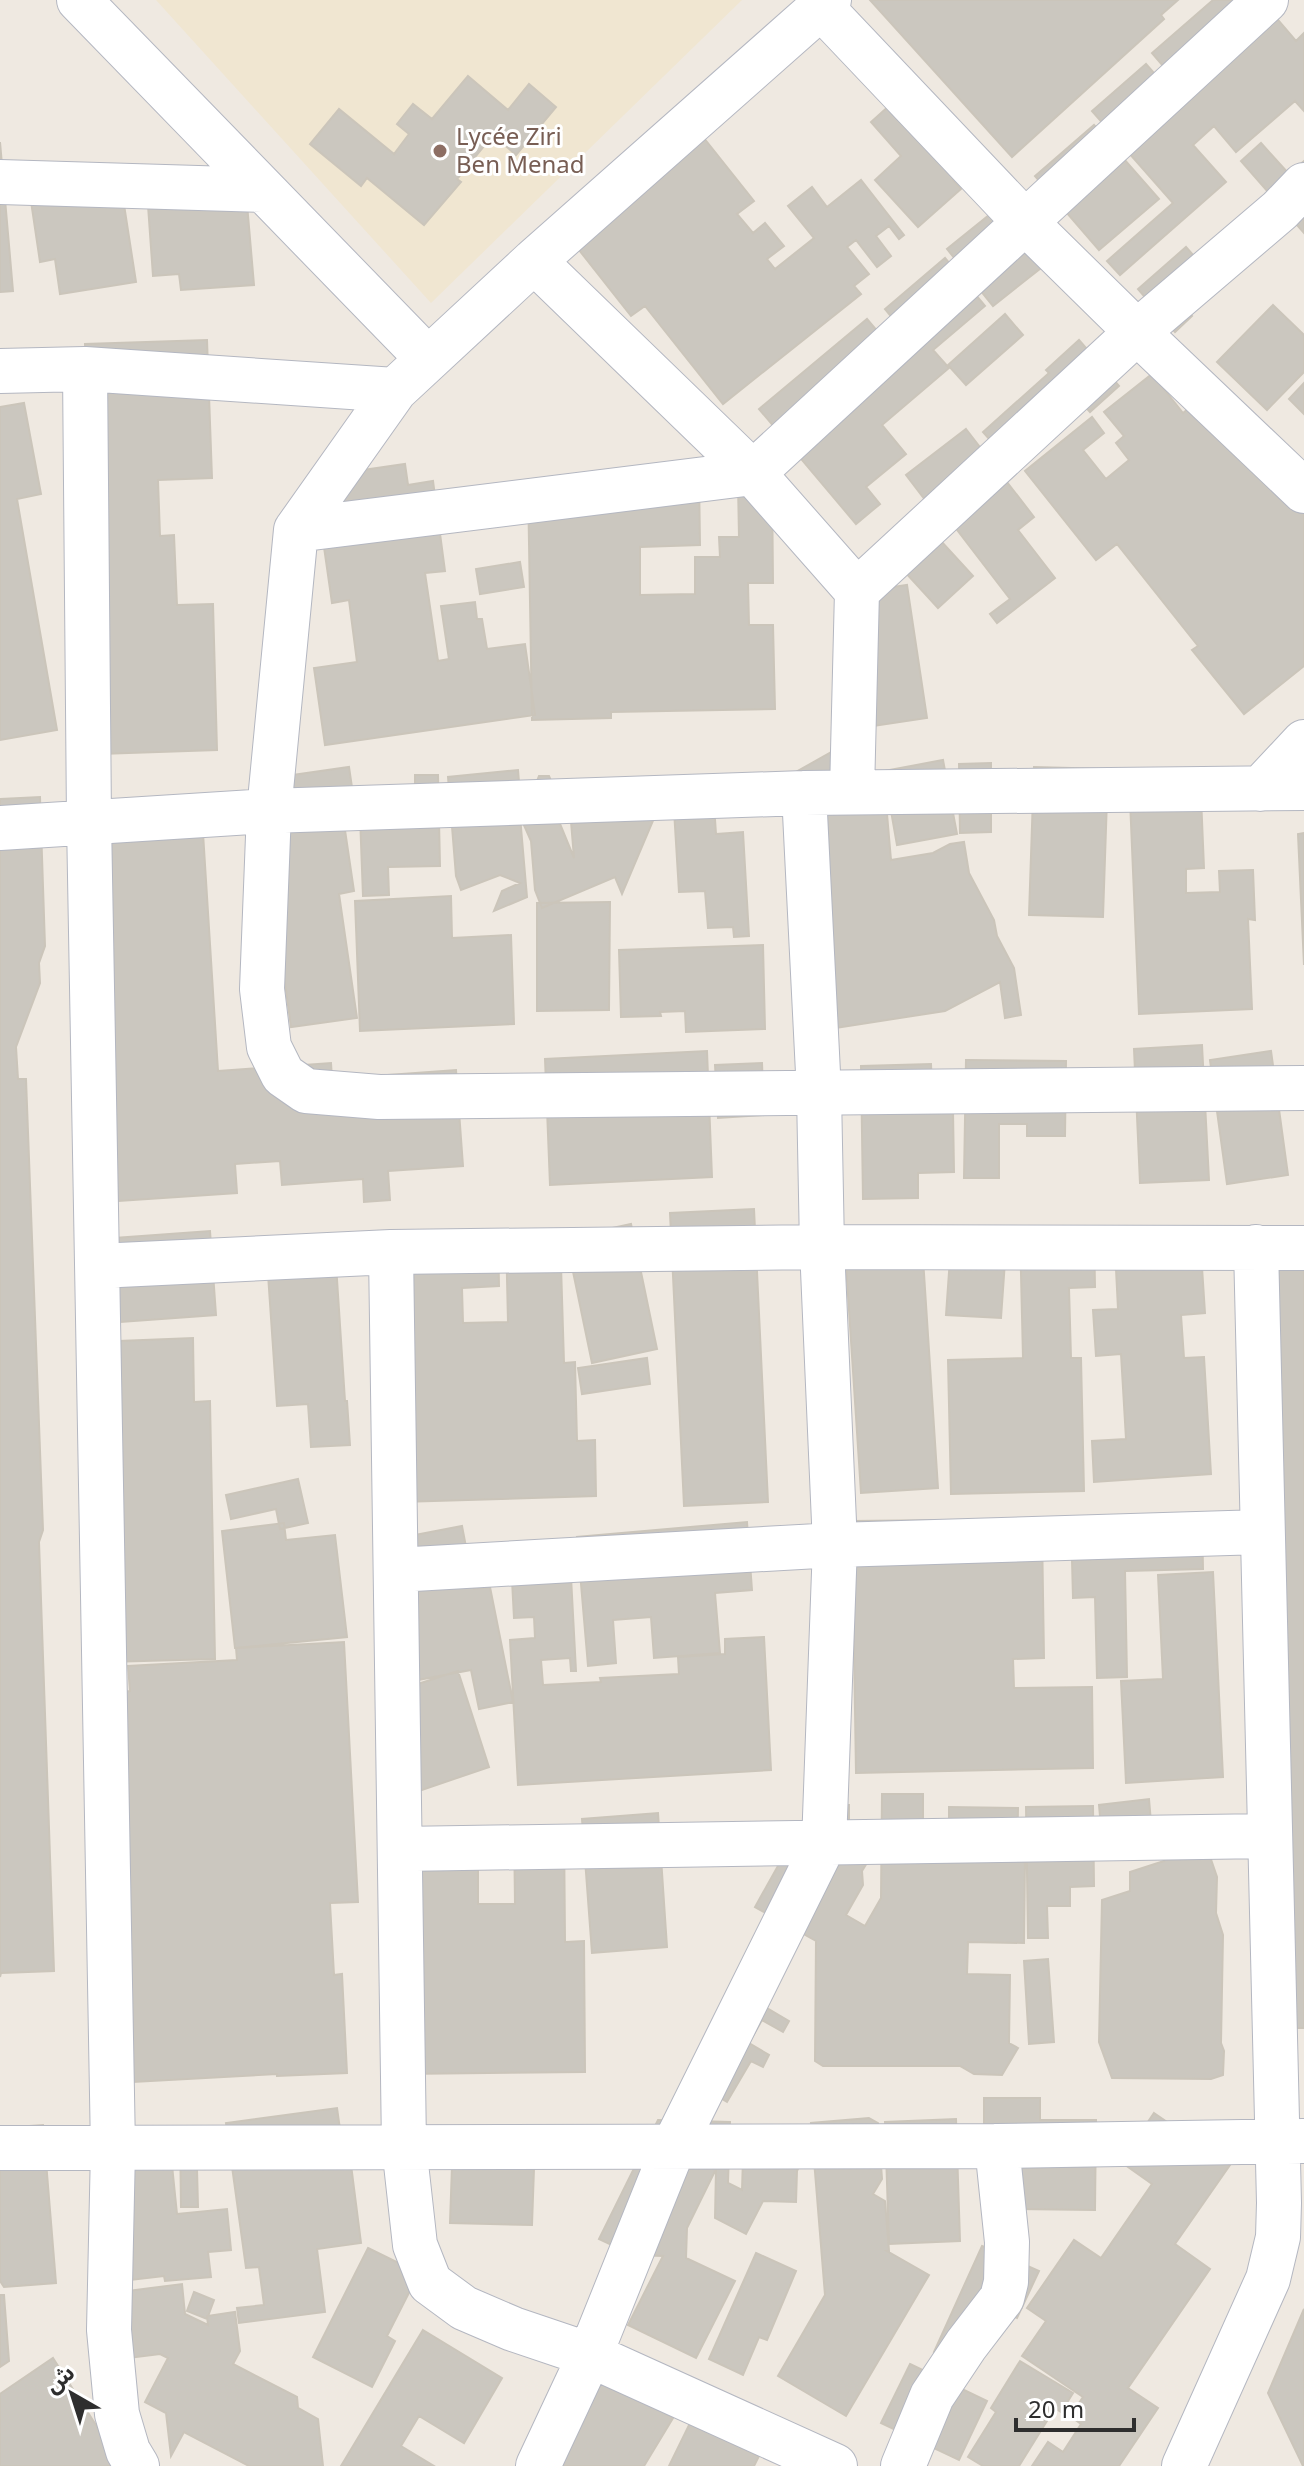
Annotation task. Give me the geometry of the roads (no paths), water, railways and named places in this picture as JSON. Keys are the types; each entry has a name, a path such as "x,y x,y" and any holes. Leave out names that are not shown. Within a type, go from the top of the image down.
{"street":[{"path":"79,0 427,358"},
{"path":"296,530 753,473 1266,0"},
{"path":"1304,491 1024,221 825,4 427,358 395,390 296,530 269,811 262,989 269,1047 283,1075 306,1091 379,1097 1304,1088"},
{"path":"0,182 262,190"},
{"path":"857,591 1137,332 1280,210 1304,185"},
{"path":"534,261 753,473 857,591 852,792"},
{"path":"0,371 85,369 395,390"},
{"path":"85,369 89,821 113,2149 109,2330 117,2414 128,2451 137,2466"},
{"path":"1260,789 1304,742"},
{"path":"0,828 269,811 804,793 1304,788"},
{"path":"538,2466 590,2355 674,2146 824,1844 835,1545 822,1247 819,1093 804,793"},
{"path":"98,1266 391,1252 822,1247 1304,1248"},
{"path":"1184,2466 1268,2279 1278,2237 1291,2141 1269,1836 1256,1247"},
{"path":"391,1252 404,2146 415,2245 430,2283 464,2308 513,2329 590,2355 835,2466"},
{"path":"396,1570 835,1545 1262,1532"},
{"path":"400,1849 1269,1836"},
{"path":"0,2148 997,2146 1291,2141"},
{"path":"903,2466 932,2396 1002,2298 1006,2282 1007,2242 997,2146"}],"place":[{"name":"Lycée Ziri Ben Menad","path":"440,151"}]}
